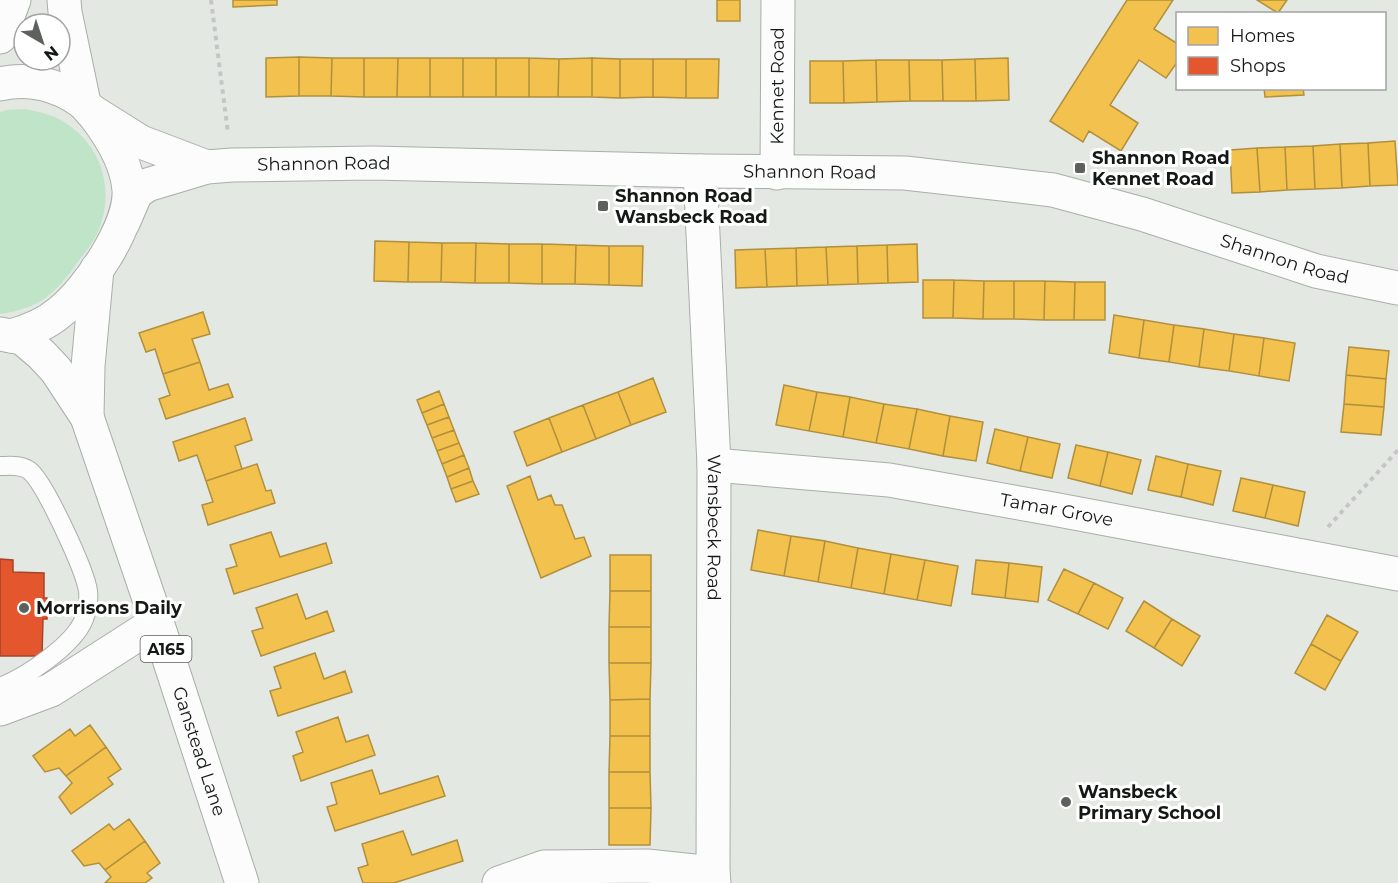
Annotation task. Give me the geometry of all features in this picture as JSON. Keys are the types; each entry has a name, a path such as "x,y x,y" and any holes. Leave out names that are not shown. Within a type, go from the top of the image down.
{"main road":[{"path":"0,37 14,0"},
{"name":"A165","path":"64,0 87,107"},
{"name":"Kennet Road","path":"777,173 778,0"},
{"name":"A165","path":"0,84 13,81 33,81 49,85 69,94 87,107 113,142 122,162 129,190 123,223 111,248 82,288 60,312 44,323 31,330 6,335"},
{"name":"Shannon Road","path":"87,107 141,142 220,166"},
{"name":"Shannon Road","path":"123,223 136,193 147,185 220,166 373,163 777,173 904,173 1053,190 1142,214 1316,271 1398,288"},
{"name":"Wansbeck Road","path":"700,171 714,465 714,878"},
{"name":"Ganstead Lane","path":"87,417 88,366 97,269"},
{"name":"Ganstead Lane","path":"6,335 22,338 41,354 56,370 87,417 242,883"},
{"name":"Tamar Grove","path":"714,465 889,480 1398,574"},
{"path":"0,709 51,690 157,622"},
{"path":"499,883 544,867 647,866 714,878"}],"lane":[{"path":"0,466 23,467 30,471 39,482 67,535 81,567 88,592 85,617 71,639 29,672 0,687"}],"path":[{"path":"211,0 220,166"},
{"path":"1302,555 1398,450"}],"green space":[{"path":"25,109 59,119 86,141 94,152 104,178 105,206 95,238 61,284 36,304 0,314 0,112"}],"building: Homes":[{"path":"233,0 277,0 277,5 233,7"},
{"path":"717,0 740,0 740,21 717,21"},
{"path":"1127,0 1173,0 1154,29 1176,43 1176,64 1166,78 1139,60 1110,105 1138,123 1121,151 1089,131 1083,142 1050,121"},
{"path":"1257,0 1287,0 1276,12"},
{"path":"299,57 299,96 266,97 266,58"},
{"path":"299,57 332,58 331,96 299,96"},
{"path":"332,58 364,58 364,97 331,96"},
{"path":"364,58 398,58 397,97 364,97"},
{"path":"398,58 430,58 430,97 397,97"},
{"path":"430,58 463,58 463,97 430,97"},
{"path":"463,58 496,58 496,97 463,97"},
{"path":"496,58 529,58 529,97 496,97"},
{"path":"529,58 559,59 558,97 529,97"},
{"path":"592,58 592,97 558,97 559,59"},
{"path":"592,58 620,59 620,98 592,97"},
{"path":"1008,58 1009,100 976,101 975,59"},
{"path":"620,59 653,59 653,97 620,98"},
{"path":"653,59 686,59 686,98 653,97"},
{"path":"686,59 719,59 718,98 686,98"},
{"path":"975,59 976,101 943,101 942,60"},
{"path":"876,60 909,60 910,101 877,102"},
{"path":"876,60 877,102 844,103 843,61"},
{"path":"909,60 942,60 943,101 910,101"},
{"path":"810,61 843,61 844,103 810,103"},
{"path":"1264,90 1303,90 1304,95 1265,97"},
{"path":"1395,141 1398,185 1370,186 1368,143"},
{"path":"1368,143 1370,186 1342,188 1340,144"},
{"path":"1340,144 1342,188 1315,189 1313,146"},
{"path":"1313,146 1315,189 1287,190 1285,147"},
{"path":"1285,147 1287,190 1260,192 1257,148"},
{"path":"1257,148 1260,192 1232,193 1230,150"},
{"path":"375,241 409,242 408,282 374,281"},
{"path":"409,242 442,243 441,282 408,282"},
{"path":"442,243 476,243 475,283 441,282"},
{"path":"476,243 509,244 509,283 475,283"},
{"path":"509,244 542,244 542,284 509,283"},
{"path":"542,244 576,245 575,284 542,284"},
{"path":"917,244 918,282 888,283 887,245"},
{"path":"576,245 609,246 609,285 575,284"},
{"path":"887,245 888,283 858,284 857,246"},
{"path":"609,246 643,246 642,286 609,285"},
{"path":"857,246 858,284 828,285 826,247"},
{"path":"826,247 828,285 797,286 796,248"},
{"path":"796,248 797,286 767,287 765,249"},
{"path":"765,249 767,287 736,288 735,250"},
{"path":"923,280 954,280 953,318 923,318"},
{"path":"954,280 984,281 983,319 953,318"},
{"path":"984,281 1014,281 1014,319 983,319"},
{"path":"1014,281 1045,281 1044,320 1014,319"},
{"path":"1045,281 1075,282 1074,320 1044,320"},
{"path":"1075,282 1105,282 1105,320 1074,320"},
{"path":"203,312 210,334 192,339 200,362 163,374 155,349 146,352 139,333"},
{"path":"1114,315 1144,320 1139,358 1109,353"},
{"path":"1144,320 1174,325 1169,362 1139,358"},
{"path":"1174,325 1204,329 1199,367 1169,362"},
{"path":"1204,329 1234,334 1229,371 1199,367"},
{"path":"1234,334 1264,338 1259,376 1229,371"},
{"path":"1264,338 1295,343 1289,381 1259,376"},
{"path":"1349,347 1389,351 1386,379 1346,375"},
{"path":"200,362 209,390 228,384 233,397 166,419 159,399 170,395 163,374"},
{"path":"1346,375 1386,379 1384,407 1344,404"},
{"path":"653,378 666,412 631,425 618,392"},
{"path":"784,385 817,392 809,431 776,425"},
{"path":"439,391 444,404 422,413 417,400"},
{"path":"618,392 631,425 596,439 583,405"},
{"path":"817,392 850,397 843,437 809,431"},
{"path":"850,397 884,404 876,443 843,437"},
{"path":"444,404 449,417 427,425 422,413"},
{"path":"884,404 917,409 909,449 876,443"},
{"path":"1344,404 1384,407 1381,435 1341,432"},
{"path":"583,405 596,439 562,452 549,418"},
{"path":"917,409 950,416 943,456 909,449"},
{"path":"950,416 983,422 976,461 943,456"},
{"path":"449,417 454,430 432,438 427,425"},
{"path":"245,418 252,440 235,446 242,469 206,481 197,455 179,461 173,442"},
{"path":"549,418 562,452 527,466 514,432"},
{"path":"995,429 1028,437 1020,471 987,463"},
{"path":"454,430 459,443 437,451 432,438"},
{"path":"1028,437 1060,444 1052,478 1020,471"},
{"path":"459,443 464,455 442,464 437,451"},
{"path":"1076,445 1108,452 1100,486 1068,478"},
{"path":"1108,452 1141,460 1132,494 1100,486"},
{"path":"464,455 469,468 447,477 442,464"},
{"path":"1156,456 1188,464 1181,497 1148,490"},
{"path":"257,464 266,491 271,490 275,503 208,525 202,505 213,502 206,481"},
{"path":"1188,464 1221,471 1213,505 1181,497"},
{"path":"469,468 473,481 451,489 447,477"},
{"path":"530,476 538,500 551,495 555,505 562,505 575,539 584,537 591,556 541,578 507,486"},
{"path":"1241,478 1273,485 1265,518 1233,511"},
{"path":"473,481 479,494 456,502 451,489"},
{"path":"1273,485 1305,492 1298,526 1265,518"},
{"path":"758,530 791,536 784,576 751,570"},
{"path":"271,532 280,557 326,543 332,563 234,594 226,569 237,566 230,545"},
{"path":"791,536 825,541 818,582 784,576"},
{"path":"825,541 858,548 851,588 818,582"},
{"path":"858,548 891,554 884,594 851,588"},
{"path":"891,554 925,560 917,600 884,594"},
{"path":"610,555 651,555 651,591 610,591"},
{"path":"925,560 958,566 951,606 917,600"},
{"path":"976,560 1009,563 1005,598 972,594"},
{"path":"1009,563 1042,567 1038,602 1005,598"},
{"path":"1064,569 1094,583 1078,614 1048,600"},
{"path":"1094,583 1123,598 1108,629 1078,614"},
{"path":"610,591 651,591 651,627 609,627"},
{"path":"297,594 306,619 327,611 334,631 261,656 252,631 263,628 256,608"},
{"path":"1144,601 1172,619 1154,648 1126,631"},
{"path":"1327,615 1358,632 1341,661 1311,644"},
{"path":"1172,619 1200,636 1182,666 1154,648"},
{"path":"609,627 651,627 651,663 609,663"},
{"path":"1311,644 1341,661 1325,690 1295,673"},
{"path":"315,653 324,679 345,671 352,692 278,716 270,691 281,688 274,667"},
{"path":"609,663 651,663 650,699 610,700"},
{"path":"650,699 650,736 610,736 610,700"},
{"path":"338,717 346,742 368,735 375,755 301,781 293,756 303,752 296,732"},
{"path":"90,725 106,747 66,776 59,768 45,772 33,756 70,729 75,736"},
{"path":"610,736 650,736 650,772 609,772"},
{"path":"106,747 121,769 108,778 113,784 71,814 59,797 72,783 66,776"},
{"path":"372,770 380,794 438,776 445,796 335,831 327,807 337,804 331,783"},
{"path":"609,772 650,772 651,808 609,808"},
{"path":"609,808 651,808 650,845 609,845"},
{"path":"129,819 145,841 105,870 99,863 84,866 72,851 109,824 114,830"},
{"path":"403,831 412,855 457,840 463,861 394,883 363,883 358,868 368,865 362,844"},
{"path":"145,841 160,863 147,873 152,878 145,883 105,883 111,877 105,870"}],"building: Shops":[{"name":"Morrisons Daily","path":"0,559 13,560 13,572 44,573 47,619 43,619 42,656 0,656"}],"place":[{"name":"Shannon Road Kennet Road","path":"1080,168"},
{"name":"Shannon Road Wansbeck Road","path":"603,206"},
{"name":"Morrisons Daily","path":"24,608"},
{"name":"Wansbeck Primary School","path":"1066,802"}]}
